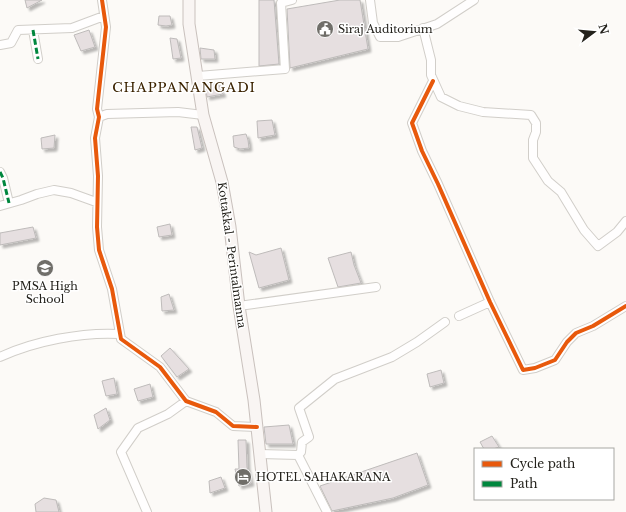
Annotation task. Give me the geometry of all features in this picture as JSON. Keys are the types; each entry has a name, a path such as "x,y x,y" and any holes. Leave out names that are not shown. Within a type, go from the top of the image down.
{"main road":[{"name":"Kottakkal - Perintalmanna","path":"189,0 189,24 204,115 222,182 230,227 239,306 257,427 266,512"}],"street":[{"path":"102,0 106,27 97,110 99,118 95,138 98,176 96,202 97,227 99,250 112,289 119,334 121,339 160,367 186,401 216,412 233,426 257,427"},
{"path":"198,76 285,69 281,4 292,0"},
{"path":"370,0 374,23 380,37 398,37 437,24 474,0"},
{"path":"0,45 11,43 18,30 72,28 104,16"},
{"path":"423,28 431,60 431,75 441,97 459,106 503,114 531,115 536,123 536,132 533,140 533,158 548,181 561,192 584,230 598,246 617,232 626,222"},
{"path":"33,30 38,59"},
{"path":"433,81 412,123 422,151 490,302 523,370 535,368 555,360 567,342 576,333 593,326 626,306"},
{"path":"99,118 107,114 178,112 204,115"},
{"path":"0,172 4,178 9,203"},
{"path":"0,206 54,190 71,193 96,202"},
{"path":"239,306 376,287"},
{"path":"459,316 490,302"},
{"path":"298,455 301,452 302,442 309,437 299,408 335,379 392,357 417,342 445,322"},
{"path":"0,356 16,349 54,339 104,333 119,334"},
{"path":"147,512 121,452 138,428 168,414 186,401"},
{"path":"260,454 298,455"},
{"path":"298,455 327,512"}],"building":[{"path":"25,0 42,0 27,8"},
{"path":"259,0 274,0 279,64 259,66"},
{"name":"Siraj Auditorium","path":"340,0 360,0 368,49 290,68 287,9"},
{"path":"159,16 170,16 172,25 158,25"},
{"path":"89,30 95,47 81,51 74,35"},
{"path":"170,38 177,39 181,58 173,59"},
{"path":"200,48 214,50 215,59 201,59"},
{"path":"218,83 223,94 207,97 205,84"},
{"path":"272,120 275,135 258,138 257,121"},
{"path":"191,127 197,127 202,148 195,150"},
{"path":"246,134 249,148 240,149 234,147 233,136"},
{"path":"55,135 54,148 42,149 41,138"},
{"path":"170,224 172,235 159,237 157,227"},
{"path":"33,227 36,238 0,245 0,233"},
{"path":"281,248 289,280 259,288 249,252 256,255"},
{"path":"351,252 361,283 338,287 328,258"},
{"path":"169,294 174,310 162,311 161,297"},
{"path":"170,348 189,369 177,377 161,356"},
{"path":"441,370 444,383 430,387 427,374"},
{"path":"114,378 117,394 106,396 102,381"},
{"path":"150,384 153,397 138,401 134,389"},
{"path":"106,408 110,420 98,429 94,415"},
{"path":"289,425 293,444 266,444 264,427"},
{"path":"492,436 499,447 483,448 480,442"},
{"path":"238,440 246,440 247,467 251,483 239,486 235,469 239,469"},
{"path":"417,453 428,485 393,498 332,511 320,486"},
{"path":"221,477 225,488 210,493 209,481"},
{"path":"44,498 56,500 59,512 36,512 35,504"}],"marked path":[{"path":"33,30 38,59"},
{"path":"0,172 3,178 9,203"}],"cycle path":[{"path":"102,0 106,27 97,109 99,117 95,138 98,176 97,227 99,250 112,289 121,339 160,367 186,401 216,412 233,426 257,427"},
{"path":"433,81 412,123 422,151 490,302 523,370 535,368 555,360 567,342 576,333 593,326 626,306"}],"place":[{"name":"Siraj Auditorium","path":"325,29"},
{"name":"PMSA High School","path":"45,268"},
{"name":"HOTEL SAHAKARANA","path":"243,477"}],"district":[{"name":"CHAPPANANGADI","path":"184,87"}]}
